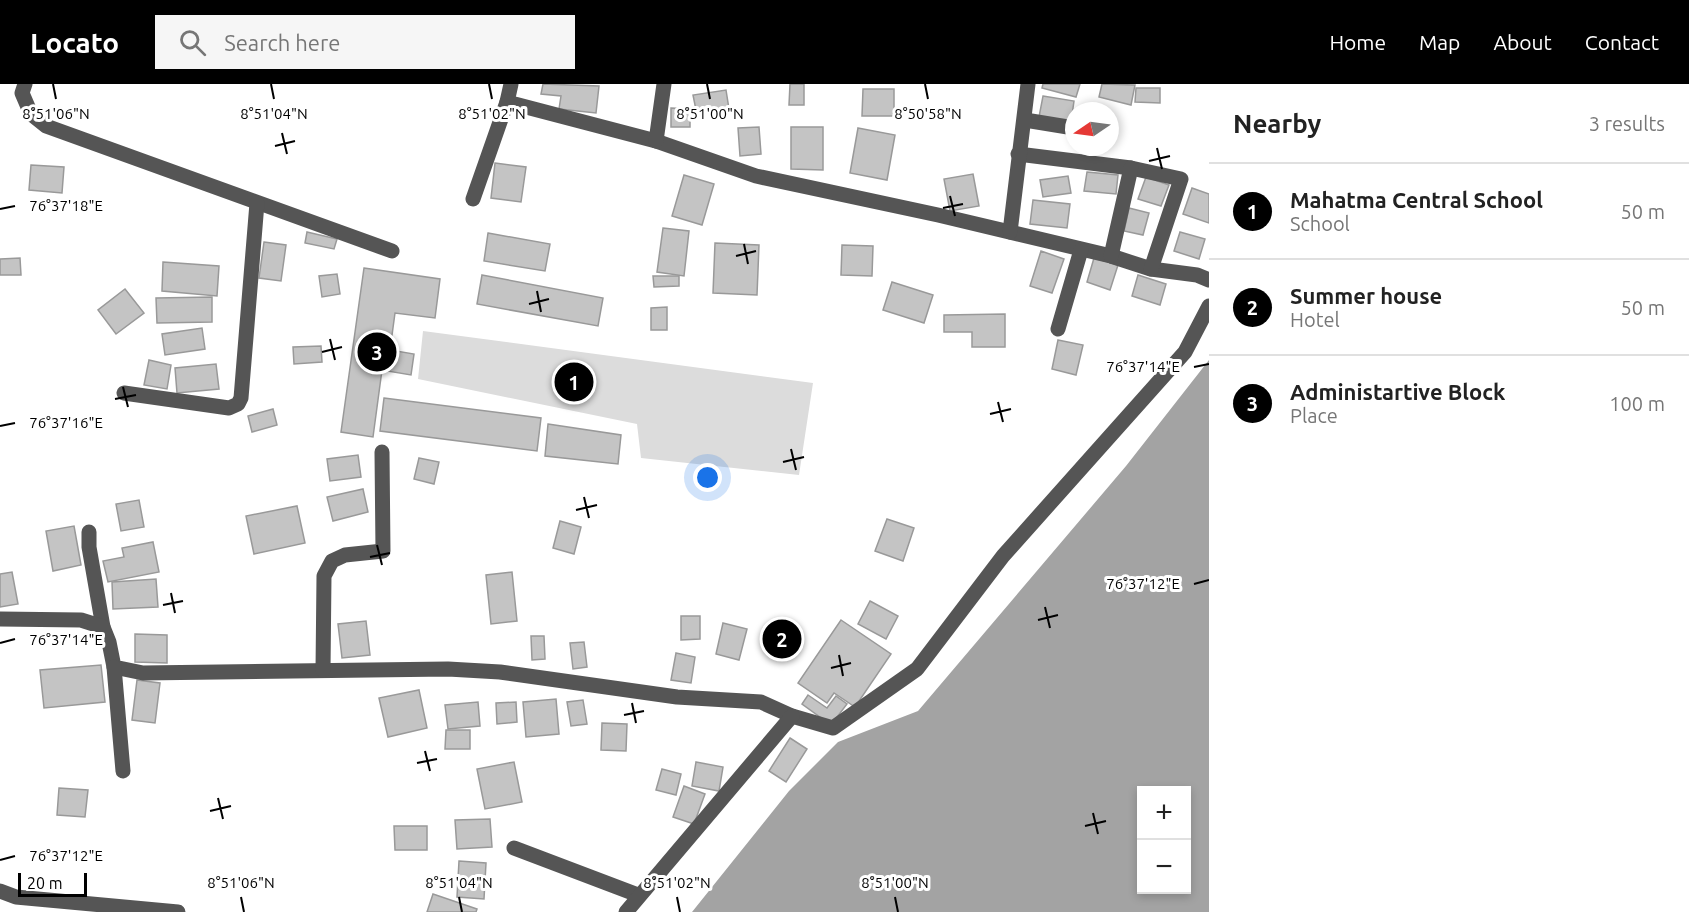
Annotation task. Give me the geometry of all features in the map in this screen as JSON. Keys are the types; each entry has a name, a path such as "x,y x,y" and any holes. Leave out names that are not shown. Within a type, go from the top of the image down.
{"street":[{"path":"25,84 22,93 31,114 46,126 392,251"},
{"path":"473,199 507,102 511,84"},
{"path":"656,141 664,84"},
{"path":"1010,232 1028,84"},
{"path":"507,102 656,141 756,176 1010,232 1151,268 1197,275 1209,280"},
{"path":"1025,120 1065,127"},
{"path":"1018,154 1131,168 1181,179 1151,268"},
{"path":"1111,256 1131,168"},
{"path":"124,393 229,408 238,404 241,398 257,202"},
{"path":"1058,329 1081,250"},
{"path":"114,667 159,674 448,669 500,672 676,697 761,702 792,716 833,728 917,669 1003,556 1185,352 1209,306"},
{"path":"323,670 324,576 332,561 345,555 383,552 382,452"},
{"path":"89,532 89,547 103,627 109,642 114,667 123,771"},
{"path":"0,619 81,620 103,627"},
{"path":"626,912 638,895 792,716"},
{"path":"514,848 638,895"},
{"path":"0,891 16,897 178,912"}],"shaded area":[{"path":"423,331 813,383 799,475 641,458 637,424 418,379"},
{"path":"1209,360 1209,912 692,912 789,791 838,742 918,711 1126,466"}],"building":[{"path":"543,84 599,86 596,113 559,109 561,96 541,94"},
{"path":"790,84 804,84 804,105 789,105"},
{"path":"1043,84 1080,84 1076,97 1042,88"},
{"path":"1102,84 1135,85 1131,105 1099,97"},
{"path":"1136,88 1160,88 1160,103 1135,102"},
{"path":"863,89 894,89 894,116 862,116"},
{"path":"726,90 729,109 697,115 693,95"},
{"path":"1043,96 1074,101 1065,102 1065,121 1039,117"},
{"path":"671,108 690,109 690,127 671,127"},
{"path":"759,127 761,154 740,156 738,128"},
{"path":"791,127 823,127 823,170 791,169"},
{"path":"858,128 895,135 887,180 850,173"},
{"path":"495,163 526,167 521,202 491,198"},
{"path":"31,165 64,167 62,193 29,190"},
{"path":"1087,172 1118,175 1116,194 1084,191"},
{"path":"973,174 979,206 950,211 944,179"},
{"path":"684,175 714,184 702,225 672,216"},
{"path":"1068,176 1071,193 1043,197 1040,180"},
{"path":"1146,177 1169,185 1161,206 1138,199"},
{"path":"1192,188 1209,194 1209,223 1183,214"},
{"path":"1033,200 1070,204 1067,228 1030,224"},
{"path":"1129,208 1149,213 1143,235 1124,231"},
{"path":"663,228 689,231 684,276 657,272"},
{"path":"307,232 337,239 334,249 305,243"},
{"path":"1180,232 1205,239 1199,259 1174,251"},
{"path":"488,233 550,244 545,271 484,261"},
{"path":"264,242 286,245 281,281 259,278"},
{"path":"715,243 759,245 757,295 713,293"},
{"path":"842,245 873,246 872,276 841,275"},
{"path":"1041,251 1064,259 1052,293 1030,286"},
{"path":"20,258 21,275 0,275 0,259"},
{"path":"1094,258 1118,265 1110,290 1087,282"},
{"path":"163,262 219,266 217,296 162,291"},
{"path":"364,268 440,279 435,318 395,313 390,350 414,354 411,375 382,370 373,437 341,432"},
{"path":"337,274 340,294 322,297 319,276"},
{"path":"482,275 603,298 598,326 477,304"},
{"path":"1138,275 1166,284 1160,305 1132,296"},
{"path":"653,276 679,276 679,286 654,287"},
{"path":"892,282 933,295 924,323 883,310"},
{"path":"125,289 144,313 116,334 98,310"},
{"path":"212,297 212,322 157,323 156,298"},
{"path":"667,307 667,330 651,330 651,308"},
{"path":"1005,314 1005,347 972,347 972,332 944,332 944,315"},
{"path":"202,328 205,349 165,355 162,334"},
{"path":"1058,340 1083,345 1076,375 1052,369"},
{"path":"321,346 322,362 294,364 293,347"},
{"path":"149,360 171,365 167,389 144,385"},
{"path":"216,364 219,389 177,393 175,368"},
{"path":"384,398 541,418 537,451 380,431"},
{"path":"273,409 277,425 252,432 248,416"},
{"path":"548,424 621,435 618,464 545,456"},
{"path":"358,455 361,477 330,481 327,459"},
{"path":"419,458 439,462 434,484 414,479"},
{"path":"363,489 368,512 333,521 327,497"},
{"path":"139,500 144,527 121,531 116,504"},
{"path":"297,506 305,543 254,554 246,516"},
{"path":"887,519 914,528 903,561 875,551"},
{"path":"560,521 581,527 574,554 553,548"},
{"path":"74,526 81,565 53,571 46,531"},
{"path":"153,542 159,572 108,582 103,561 124,557 122,548"},
{"path":"12,572 18,604 0,607 0,574"},
{"path":"512,572 517,621 491,624 486,575"},
{"path":"156,579 158,607 113,609 112,582"},
{"path":"870,601 898,616 886,639 858,624"},
{"path":"681,616 700,616 700,639 681,640"},
{"path":"841,620 891,654 855,707 834,693 827,703 798,683"},
{"path":"366,621 370,655 342,658 338,624"},
{"path":"723,623 747,629 739,660 716,654"},
{"path":"135,634 167,635 167,663 135,662"},
{"path":"531,636 544,636 545,659 532,660"},
{"path":"584,642 587,667 573,669 570,643"},
{"path":"676,653 695,657 691,683 671,680"},
{"path":"101,665 105,702 44,708 40,670"},
{"path":"137,680 160,683 155,723 132,720"},
{"path":"419,690 427,728 388,737 379,698"},
{"path":"808,695 827,708 836,696 847,704 831,725 802,704"},
{"path":"556,699 559,734 526,737 523,702"},
{"path":"583,700 587,724 571,726 567,702"},
{"path":"478,702 480,726 448,729 445,705"},
{"path":"516,702 517,722 497,724 496,703"},
{"path":"602,723 627,724 626,751 601,750"},
{"path":"446,730 470,730 470,749 445,749"},
{"path":"790,738 807,749 786,782 769,771"},
{"path":"514,762 522,802 485,809 477,769"},
{"path":"696,762 723,767 719,791 692,786"},
{"path":"662,769 681,774 676,795 656,790"},
{"path":"684,786 705,794 694,824 673,817"},
{"path":"59,788 88,790 85,817 57,815"},
{"path":"490,819 492,847 457,849 455,820"},
{"path":"394,826 427,826 427,850 395,850"},
{"path":"459,861 486,863 484,899 457,897"},
{"path":"433,894 477,909 476,912 427,912"}],"place":[{"name":"Administartive Block","path":"377,352"},
{"name":"Mahatma Central School","path":"574,382"},
{"name":"Summer house","path":"782,639"}]}
